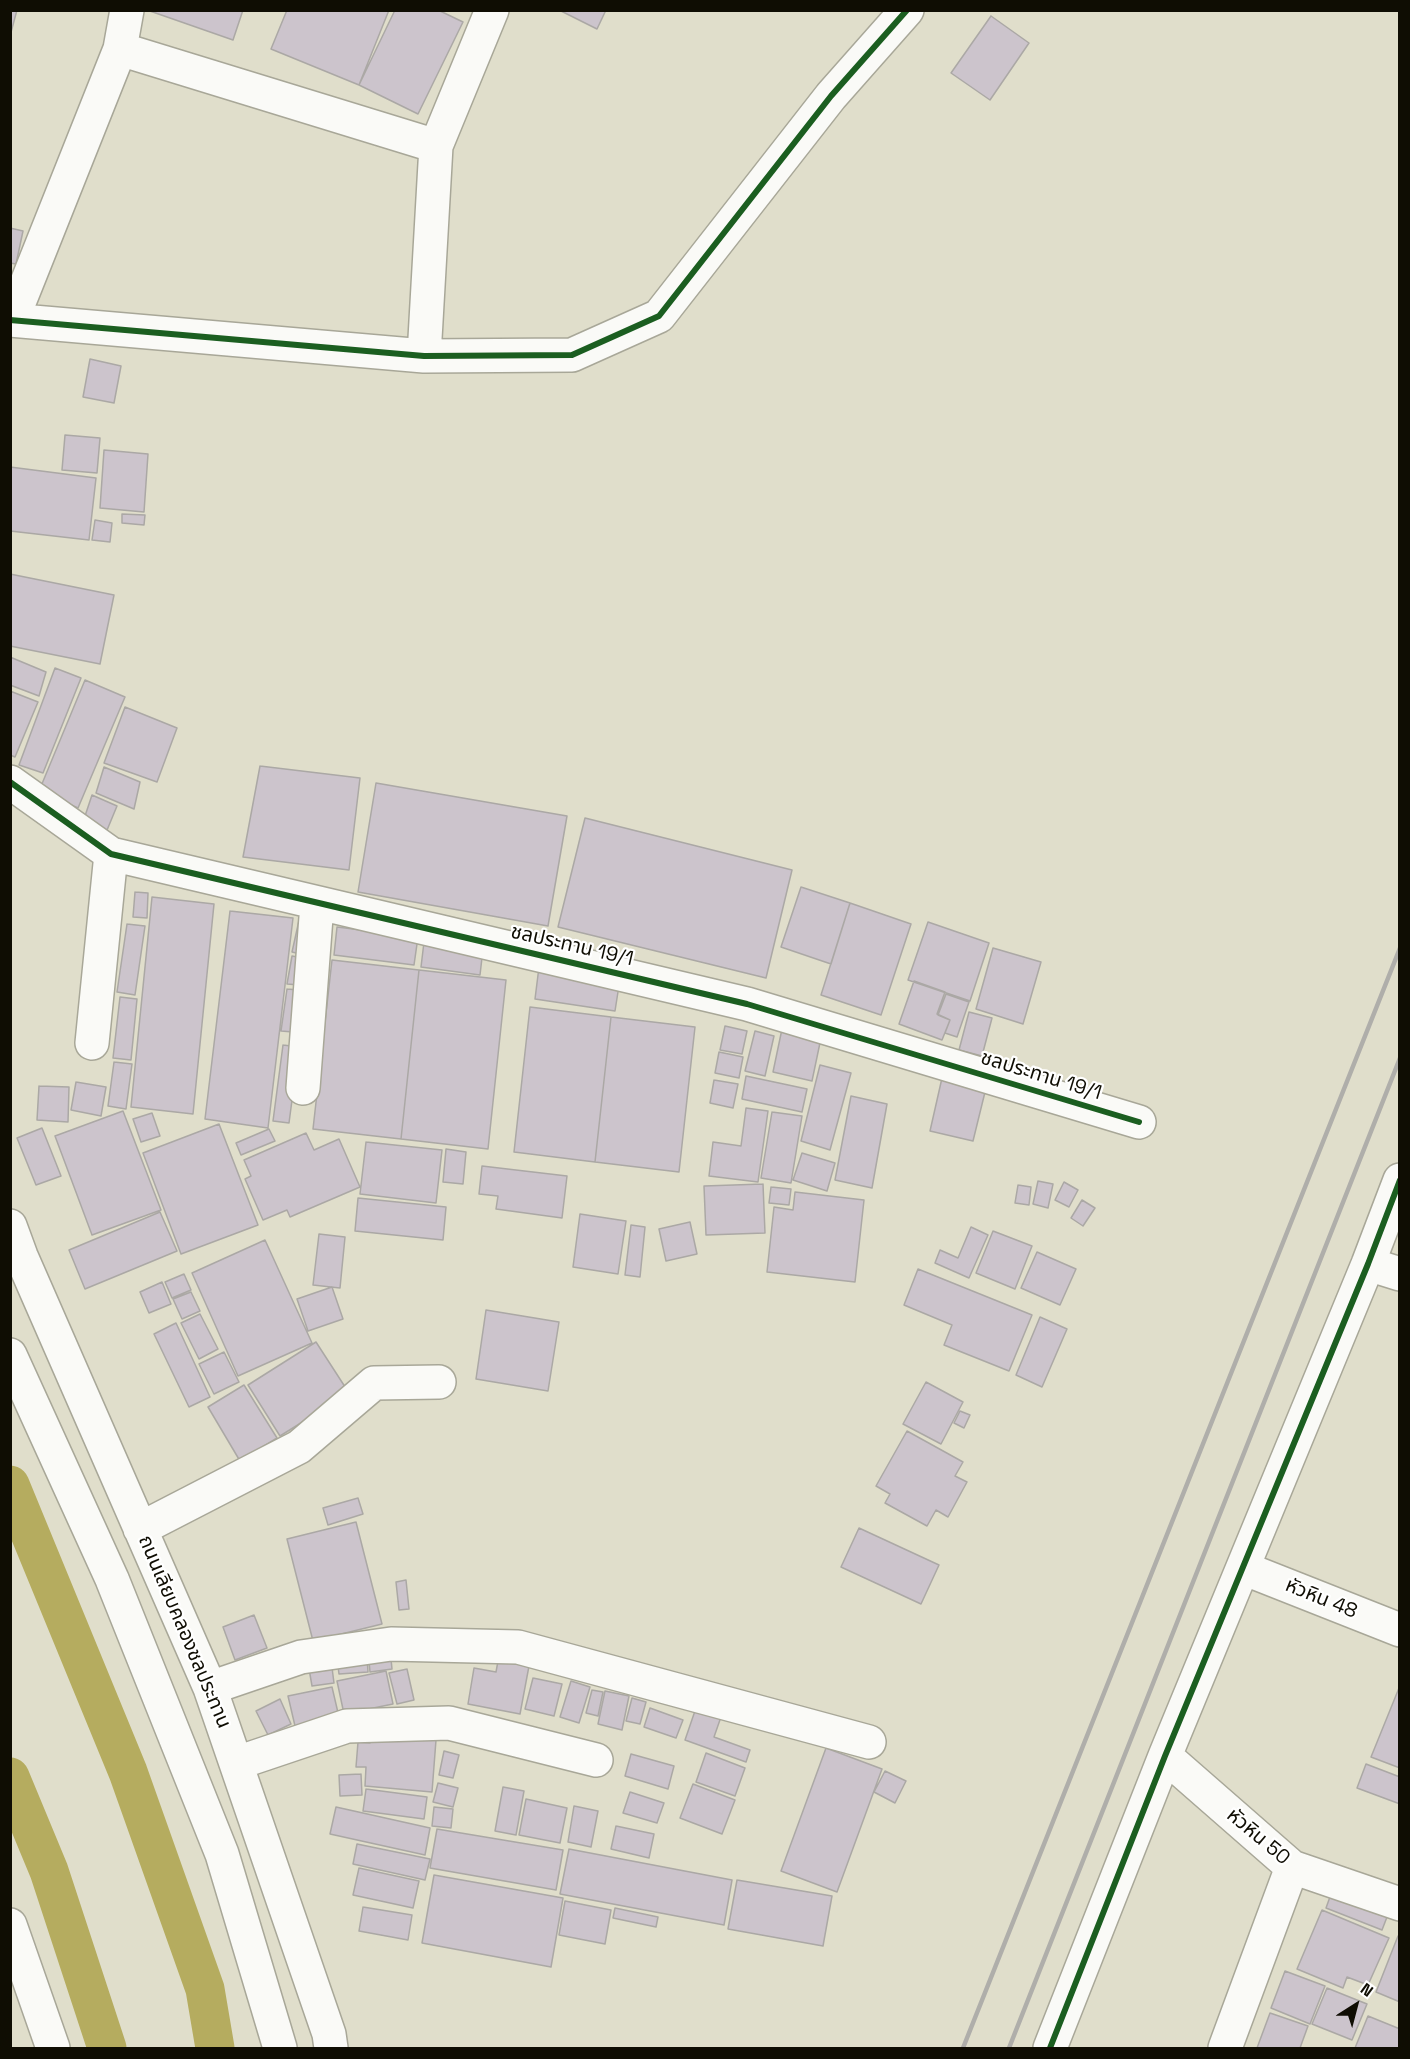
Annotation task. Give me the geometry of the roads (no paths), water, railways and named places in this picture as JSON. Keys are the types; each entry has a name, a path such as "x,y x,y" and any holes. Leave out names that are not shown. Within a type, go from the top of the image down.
{"street":[{"path":"127,10 120,49 11,320 424,356 572,355 659,316 831,96 907,10"},
{"path":"424,356 436,146 492,10"},
{"path":"120,49 436,146"},
{"name":"ชลประทาน 19/1","path":"10,782 111,854 747,1004 1139,1122"},
{"path":"92,1043 111,854"},
{"path":"303,1088 317,904"},
{"path":"1050,2049 1165,1756 1368,1264 1400,1180"},
{"name":"ถนนเลียบคลองชลประทาน","path":"10,1226 210,1688 329,2034 331,2049"},
{"path":"1368,1264 1400,1274"},
{"path":"10,1355 112,1579 222,1854 280,2049"},
{"path":"140,1529 299,1448 374,1383 439,1382"},
{"name":"หัวหิน 48","path":"1243,1568 1400,1630"},
{"path":"210,1688 301,1657 380,1645 518,1647 869,1743"},
{"path":"237,1763 347,1726 449,1723 596,1760"},
{"name":"หัวหิน 50","path":"1165,1756 1292,1867 1400,1904"},
{"path":"1225,2049 1292,1867"},
{"path":"10,1925 53,2049"}],"waterway":[{"path":"10,1485 128,1772 205,1989 215,2048"},
{"path":"10,1777 49,1871 107,2048"}],"railway":[{"path":"963,2048 1400,948"},
{"path":"1009,2048 1400,1058"}]}
